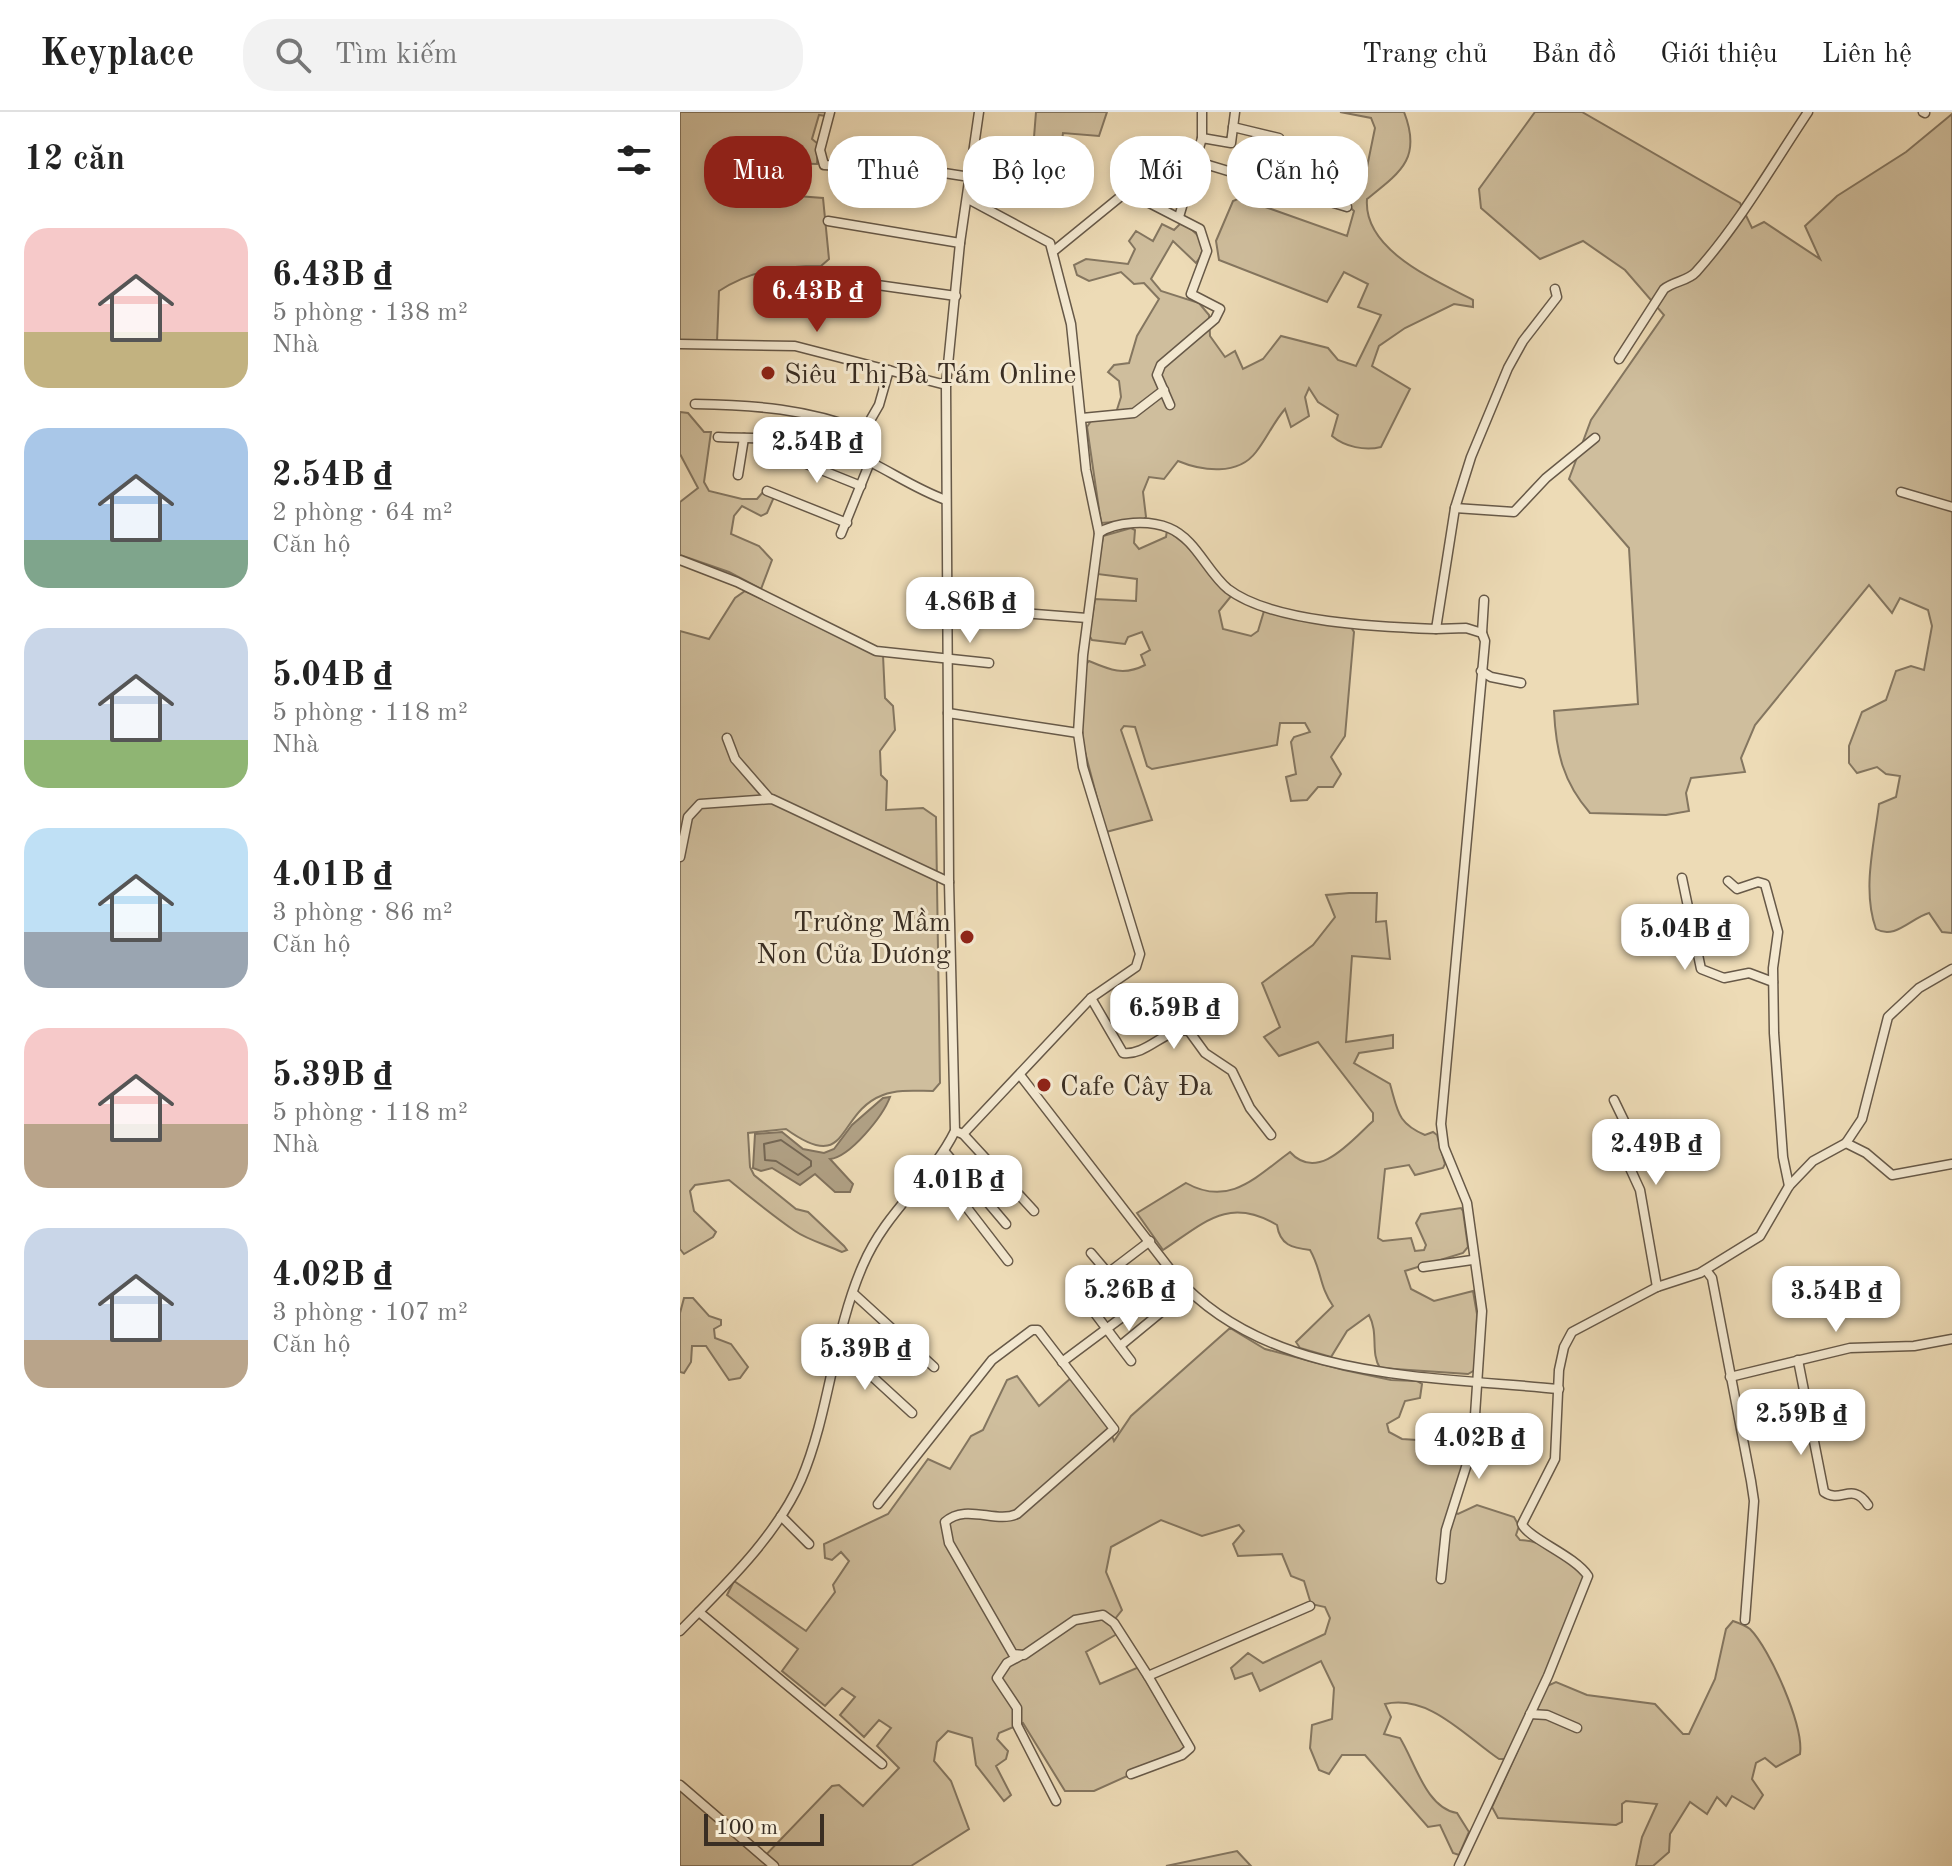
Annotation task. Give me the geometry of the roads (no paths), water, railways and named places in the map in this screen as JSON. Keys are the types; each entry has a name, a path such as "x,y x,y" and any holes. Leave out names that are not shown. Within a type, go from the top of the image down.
{"street":[{"path":"830,112 820,150 824,165 931,171 963,176"},
{"path":"976,136 979,112"},
{"path":"1202,112 1202,136"},
{"path":"1211,140 1231,143 1235,112"},
{"path":"1619,359 1664,289 1673,282 1694,275 1719,246 1808,112"},
{"path":"1233,127 1271,136"},
{"path":"1055,250 1130,193 1200,229 1207,246 1191,294 1220,309 1215,319 1161,365 1157,375 1170,405"},
{"path":"966,208 946,385 949,882 959,1132 1034,1211"},
{"path":"680,1631 781,1516 809,1458 854,1294 876,1235 959,1132 1020,1075 1091,998 1136,967 1140,954 1083,767 1078,733 1087,618 1099,533 1086,470 1071,324 1055,250 1044,239 985,208"},
{"path":"1179,217 1182,208"},
{"path":"828,221 960,243"},
{"path":"827,278 956,296"},
{"path":"1436,629 1455,508 1480,433 1523,341 1554,303 1557,297 1555,289"},
{"path":"680,344 795,346 946,385"},
{"path":"852,454 879,405 889,370"},
{"path":"1082,418 1134,413 1164,390"},
{"path":"695,404 765,405 831,418 864,431"},
{"path":"718,437 806,442 852,454 900,481 946,500"},
{"path":"738,475 744,438"},
{"path":"1455,508 1514,512 1546,478 1595,438"},
{"path":"784,455 861,486"},
{"path":"841,534 870,462"},
{"path":"767,491 847,523"},
{"path":"1901,492 1952,507"},
{"path":"1099,533 1107,527 1160,525 1181,535 1220,582 1245,599 1338,623 1466,628 1482,633"},
{"path":"680,560 737,582 876,651 989,663"},
{"path":"947,596 1022,613 1087,618"},
{"path":"1441,1579 1446,1530 1473,1445 1482,1311 1472,1260 1467,1203 1444,1147 1441,1124 1485,641 1482,633 1484,600"},
{"path":"1481,671 1491,677 1521,683"},
{"path":"948,713 1078,733"},
{"path":"727,738 735,759 769,798 949,882"},
{"path":"680,857 688,817 700,804 769,798"},
{"path":"1682,878 1701,969 1720,978 1745,972 1773,982"},
{"path":"1728,881 1737,889 1758,882 1765,884 1778,932 1773,982 1780,1118 1789,1186"},
{"path":"1459,1866 1530,1714 1588,1576 1568,1556 1527,1533 1522,1524 1555,1459 1564,1347 1572,1332 1657,1287 1706,1270 1760,1236 1789,1186 1813,1161 1846,1143 1862,1119 1888,1017 1919,988 1952,969"},
{"path":"1091,998 1123,1053 1137,1052 1178,1030 1189,1031 1205,1053 1232,1071 1250,1108 1271,1135"},
{"path":"1020,1075 1047,1114 1176,1277 1219,1315 1263,1342 1379,1373 1559,1389"},
{"path":"1614,1100 1627,1127 1629,1166 1640,1190 1657,1287"},
{"path":"1846,1143 1866,1153 1892,1175 1952,1164"},
{"path":"945,1152 1006,1224"},
{"path":"934,1165 1008,1261"},
{"path":"1091,1253 1108,1273 1150,1241"},
{"path":"1423,1267 1472,1260"},
{"path":"1706,1270 1712,1278 1754,1501 1745,1620"},
{"path":"1062,1362 1176,1277"},
{"path":"1072,1283 1131,1361"},
{"path":"1120,1346 1188,1290"},
{"path":"854,1294 934,1367"},
{"path":"878,1504 992,1360 1035,1330 1042,1333 1114,1429 1017,1514 1008,1518 985,1513 961,1515 948,1519 944,1526 949,1543 1006,1644 1013,1654 1021,1656"},
{"path":"1730,1377 1850,1348 1914,1346 1952,1339"},
{"path":"840,1347 912,1413"},
{"path":"1798,1360 1824,1492 1828,1496 1853,1492 1862,1495 1868,1505"},
{"path":"781,1516 809,1544"},
{"path":"1148,1676 1310,1606"},
{"path":"699,1612 882,1764"},
{"path":"1056,1801 1017,1725 1017,1708 997,1678 1007,1663 1075,1620 1103,1615 1114,1623 1190,1748 1182,1755 1131,1774"},
{"path":"1530,1714 1547,1715 1577,1728"},
{"path":"680,1785 774,1866"}],"water":[{"path":"890,1097 856,1144 830,1159 853,1184 850,1192 835,1192 815,1174 800,1185 772,1168 761,1171 753,1168 755,1134 782,1132 803,1149 824,1153 834,1149 852,1125 883,1098"}],"place":[{"name":"Siêu Thị Bà Tám Online","path":"768,373"},
{"name":"Trường Mầm Non Cửa Dương","path":"967,937"},
{"name":"Cafe Cây Đa","path":"1044,1085"}]}
